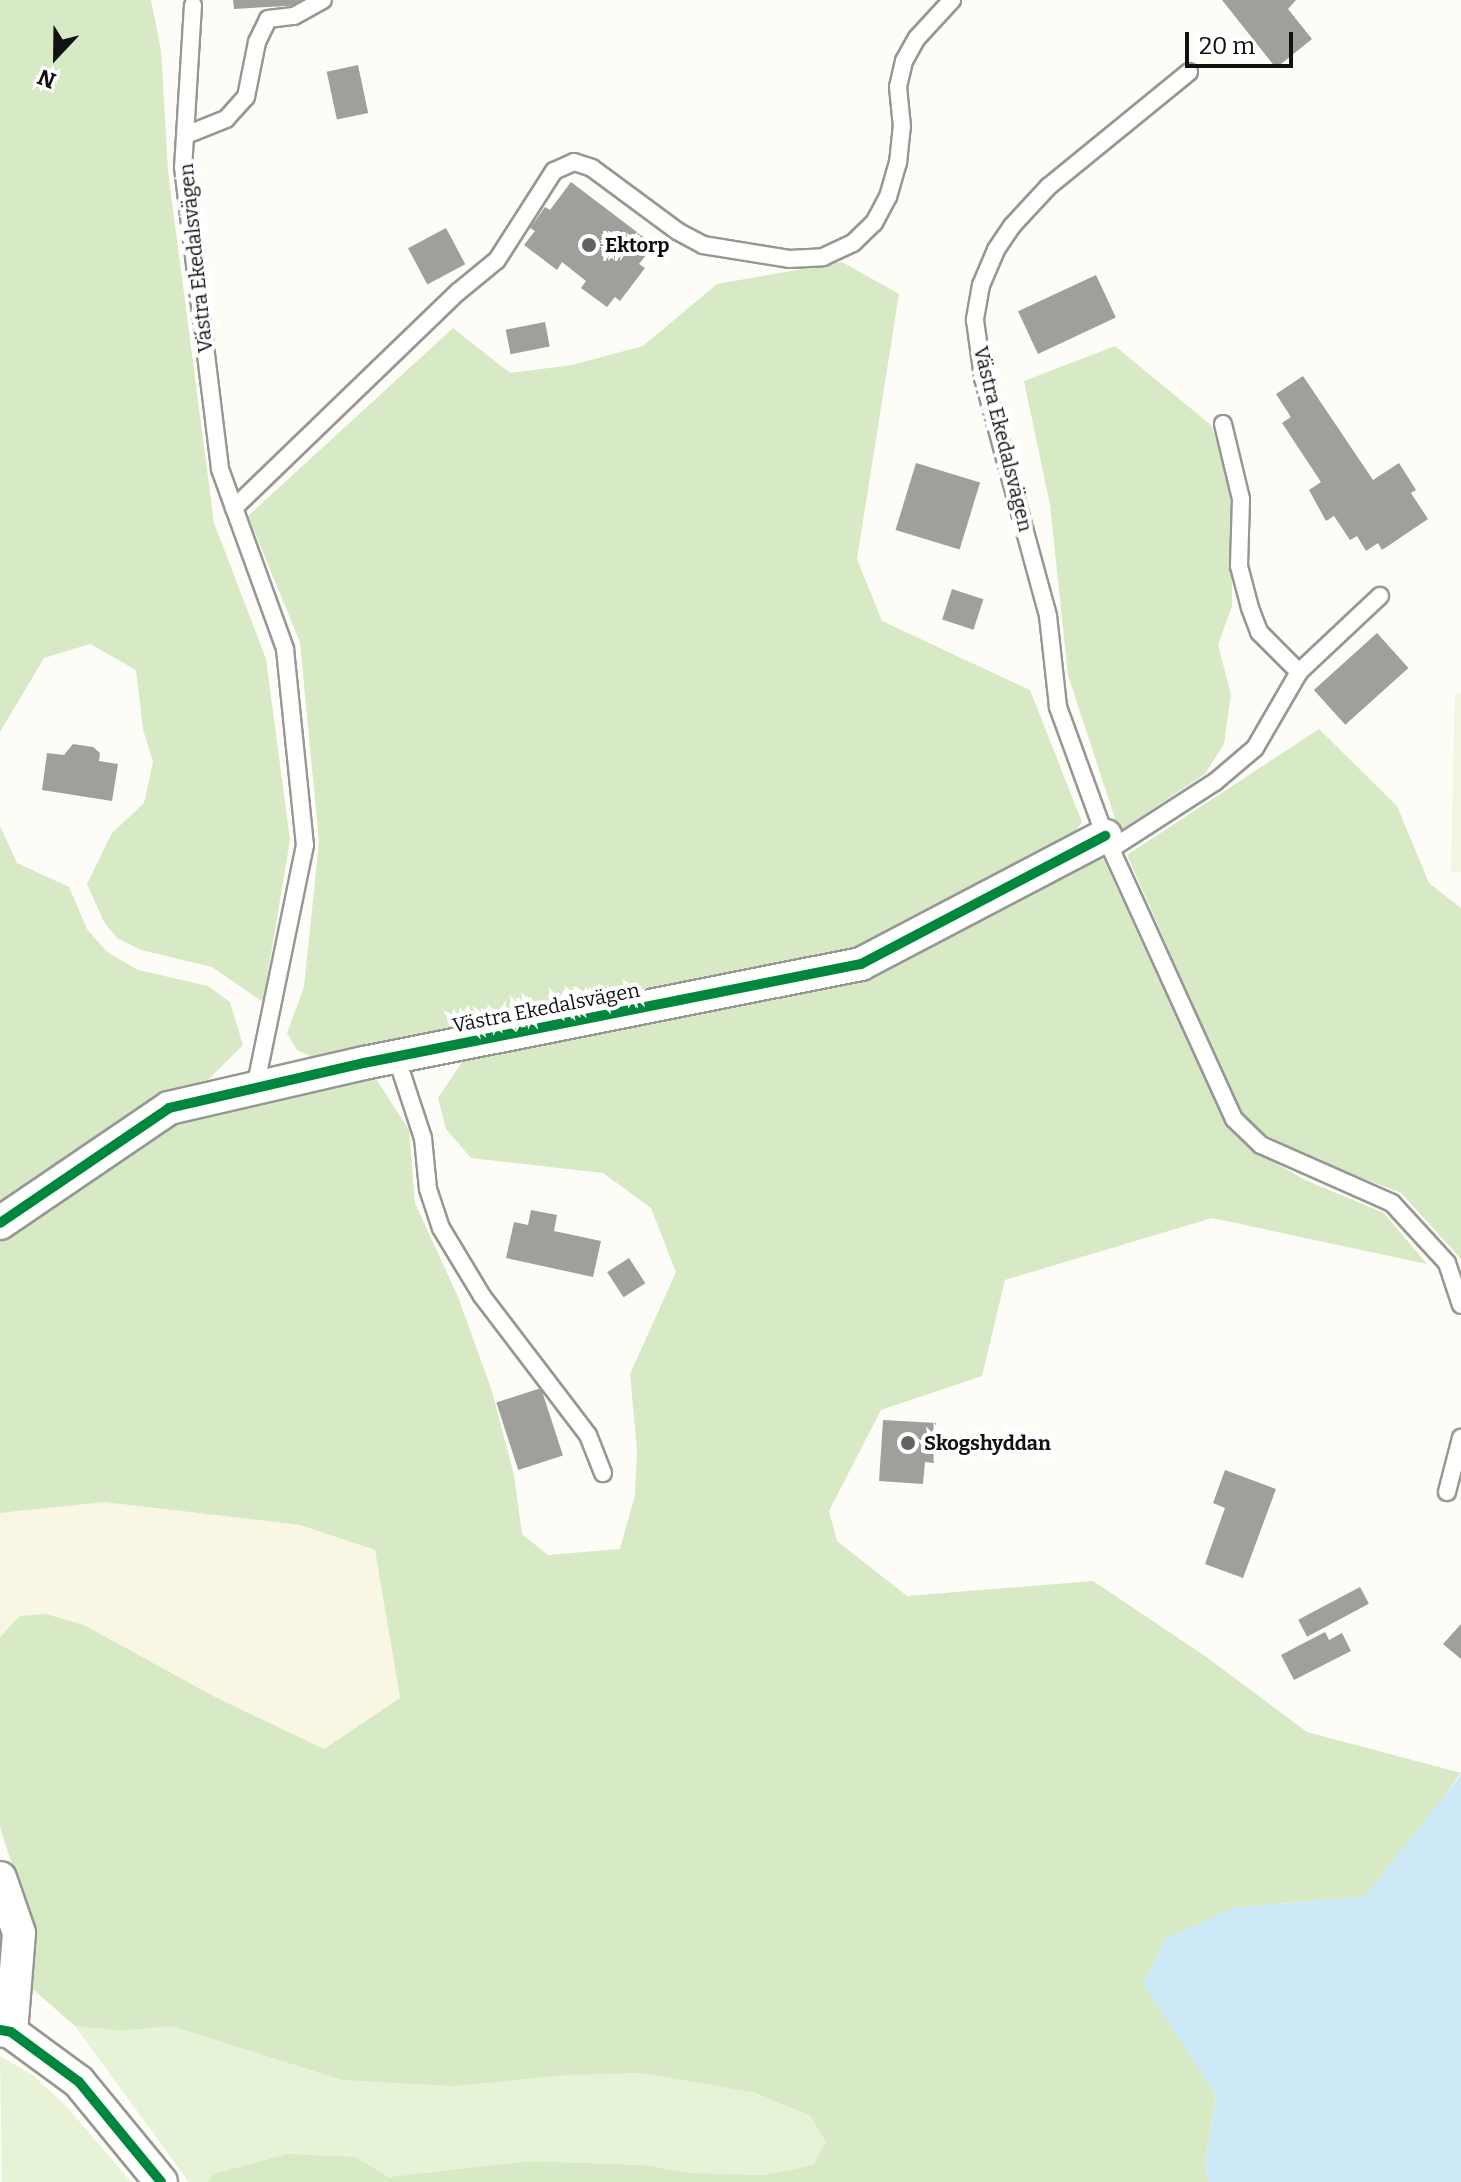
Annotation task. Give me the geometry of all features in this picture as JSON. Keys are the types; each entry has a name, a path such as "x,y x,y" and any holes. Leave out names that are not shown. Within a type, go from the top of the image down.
{"street":[{"name":"Västra Ekedalsvägen","path":"0,1223 169,1108 396,1056 861,964 1108,842"},
{"path":"0,1878 19,1933 5,2031 79,2082 161,2182"}],"lane":[{"path":"186,135 226,119 246,97 257,42 268,19 294,16 323,0"},
{"path":"234,508 458,292 497,260 554,171 574,162 592,168 677,231 703,245 789,259 823,257 853,243 874,223 888,197 898,163 902,127 898,87 904,61 917,38 952,0"},
{"name":"Västra Ekedalsvägen","path":"193,5 183,167 220,469 285,649 305,845 255,1088"},
{"name":"Västra Ekedalsvägen","path":"1189,72 1060,176 1012,226 996,250 981,285 975,320 983,378 1048,616 1058,707 1108,842 1234,1119 1261,1145 1392,1203 1447,1263 1461,1305"},
{"path":"1223,424 1241,499 1239,566 1250,608 1259,632 1299,672"},
{"path":"1108,842 1215,782 1255,748 1299,672 1380,596"},
{"path":"396,1056 423,1138 428,1189 441,1228 482,1296 588,1435 603,1473"},
{"path":"1447,1492 1461,1438"}],"shaded area":[{"path":"104,1502 300,1525 375,1550 400,1698 324,1749 215,1697 84,1625 46,1614 21,1616 0,1637 0,1513"}],"green space":[{"path":"0,0 151,0 161,50 168,171 214,523 266,659 290,840 263,1002 212,967 141,950 117,938 104,922 87,884 112,833 144,803 153,762 143,729 136,670 90,644 44,658 0,732"},
{"path":"842,262 899,294 857,559 882,621 1030,690 1082,822 1070,839 860,952 314,1058 297,1050 287,1033 304,987 319,842 300,642 248,516 453,328 510,373 572,365 643,346 717,284"},
{"path":"1115,346 1211,425 1232,487 1232,606 1218,645 1231,694 1224,744 1205,774 1119,831 1068,675 1050,505 1024,381"},
{"path":"1455,693 1461,694 1461,872 1451,872"},
{"path":"1319,729 1397,806 1429,883 1461,908 1461,1259 1401,1193 1309,1157 1264,1134 1239,1109 1127,855"},
{"path":"0,826 17,863 69,887 87,929 107,952 138,970 208,986 230,1002 243,1045 209,1079 158,1096 0,1202"},
{"path":"1100,852 1223,1119 1253,1150 1305,1180 1384,1213 1427,1264 1212,1218 1005,1280 982,1376 881,1410 829,1511 837,1541 907,1596 1093,1581 1205,1656 1307,1732 1461,1773 1414,1838 1365,1896 1234,1908 1175,2031 1216,2095 1205,2165 1209,2182 207,2182 214,2174 288,2154 355,2157 389,2177 530,2161 642,2165 692,2173 763,2175 813,2165 826,2142 810,2116 756,2093 641,2073 566,2075 454,2086 342,2080 171,2026 122,2031 75,2026 29,1986 30,1921 0,1827 0,1637 20,1616 46,1614 84,1625 215,1697 324,1749 400,1698 375,1550 300,1525 104,1502 0,1513 0,1240 172,1115 373,1074 409,1130 415,1203 458,1297 491,1388 514,1475 522,1534 548,1555 620,1549 635,1495 637,1450 630,1374 676,1272 651,1208 603,1173 471,1158 446,1129 438,1098 464,1059 868,976"},
{"path":"75,2026 122,2031 171,2026 342,2080 641,2073 756,2093 810,2116 826,2142 813,2165 763,2175 692,2173 642,2165 530,2161 389,2177 355,2157 214,2174 207,2182 189,2182"},
{"path":"0,2056 34,2076 67,2107 131,2182 2,2182"}],"water":[{"path":"1461,1775 1461,2182 1209,2182 1205,2165 1216,2095 1143,1984 1166,1938 1234,1908 1365,1896"}],"building":[{"path":"233,0 305,0 305,5 234,9"},
{"path":"1222,0 1296,0 1288,9 1312,39 1276,68"},
{"path":"358,65 368,113 337,120 327,72"},
{"name":"Ektorp","path":"571,182 654,245 639,264 645,268 620,301 615,297 607,307 581,288 586,281 562,262 557,270 524,245 535,231 530,228 545,207 550,210"},
{"path":"446,228 465,264 427,284 408,248"},
{"path":"1096,275 1116,318 1038,354 1018,311"},
{"path":"545,322 550,347 511,354 506,330"},
{"path":"1303,376 1373,480 1399,463 1416,490 1411,493 1428,519 1382,550 1378,543 1366,551 1357,536 1350,540 1334,516 1326,521 1309,490 1321,482 1282,423 1291,417 1276,394"},
{"path":"916,463 980,483 960,550 896,530"},
{"path":"952,589 983,599 973,630 942,619"},
{"path":"1377,633 1408,668 1345,725 1314,690"},
{"path":"73,744 93,747 100,753 99,761 118,764 112,801 42,790 47,753 64,755"},
{"path":"531,1210 557,1215 554,1231 601,1241 593,1277 506,1258 514,1222 528,1225"},
{"path":"629,1258 645,1283 624,1297 607,1272"},
{"path":"541,1388 563,1456 518,1470 496,1403"},
{"name":"Skogshyddan","path":"883,1420 936,1423 934,1463 925,1462 923,1484 879,1481"},
{"path":"1225,1470 1276,1489 1243,1578 1205,1564 1225,1508 1213,1503"},
{"path":"1360,1587 1369,1604 1307,1637 1298,1620"},
{"path":"1461,1624 1461,1659 1443,1644"},
{"path":"1325,1632 1329,1640 1342,1633 1351,1651 1294,1680 1281,1655"}],"cycle path":[{"path":"0,1223 169,1108 364,1063 861,964 1105,836"},
{"path":"0,2030 11,2032 79,2082 161,2182"}],"place":[{"name":"Ektorp","path":"589,245"},
{"name":"Skogshyddan","path":"908,1443"}]}
